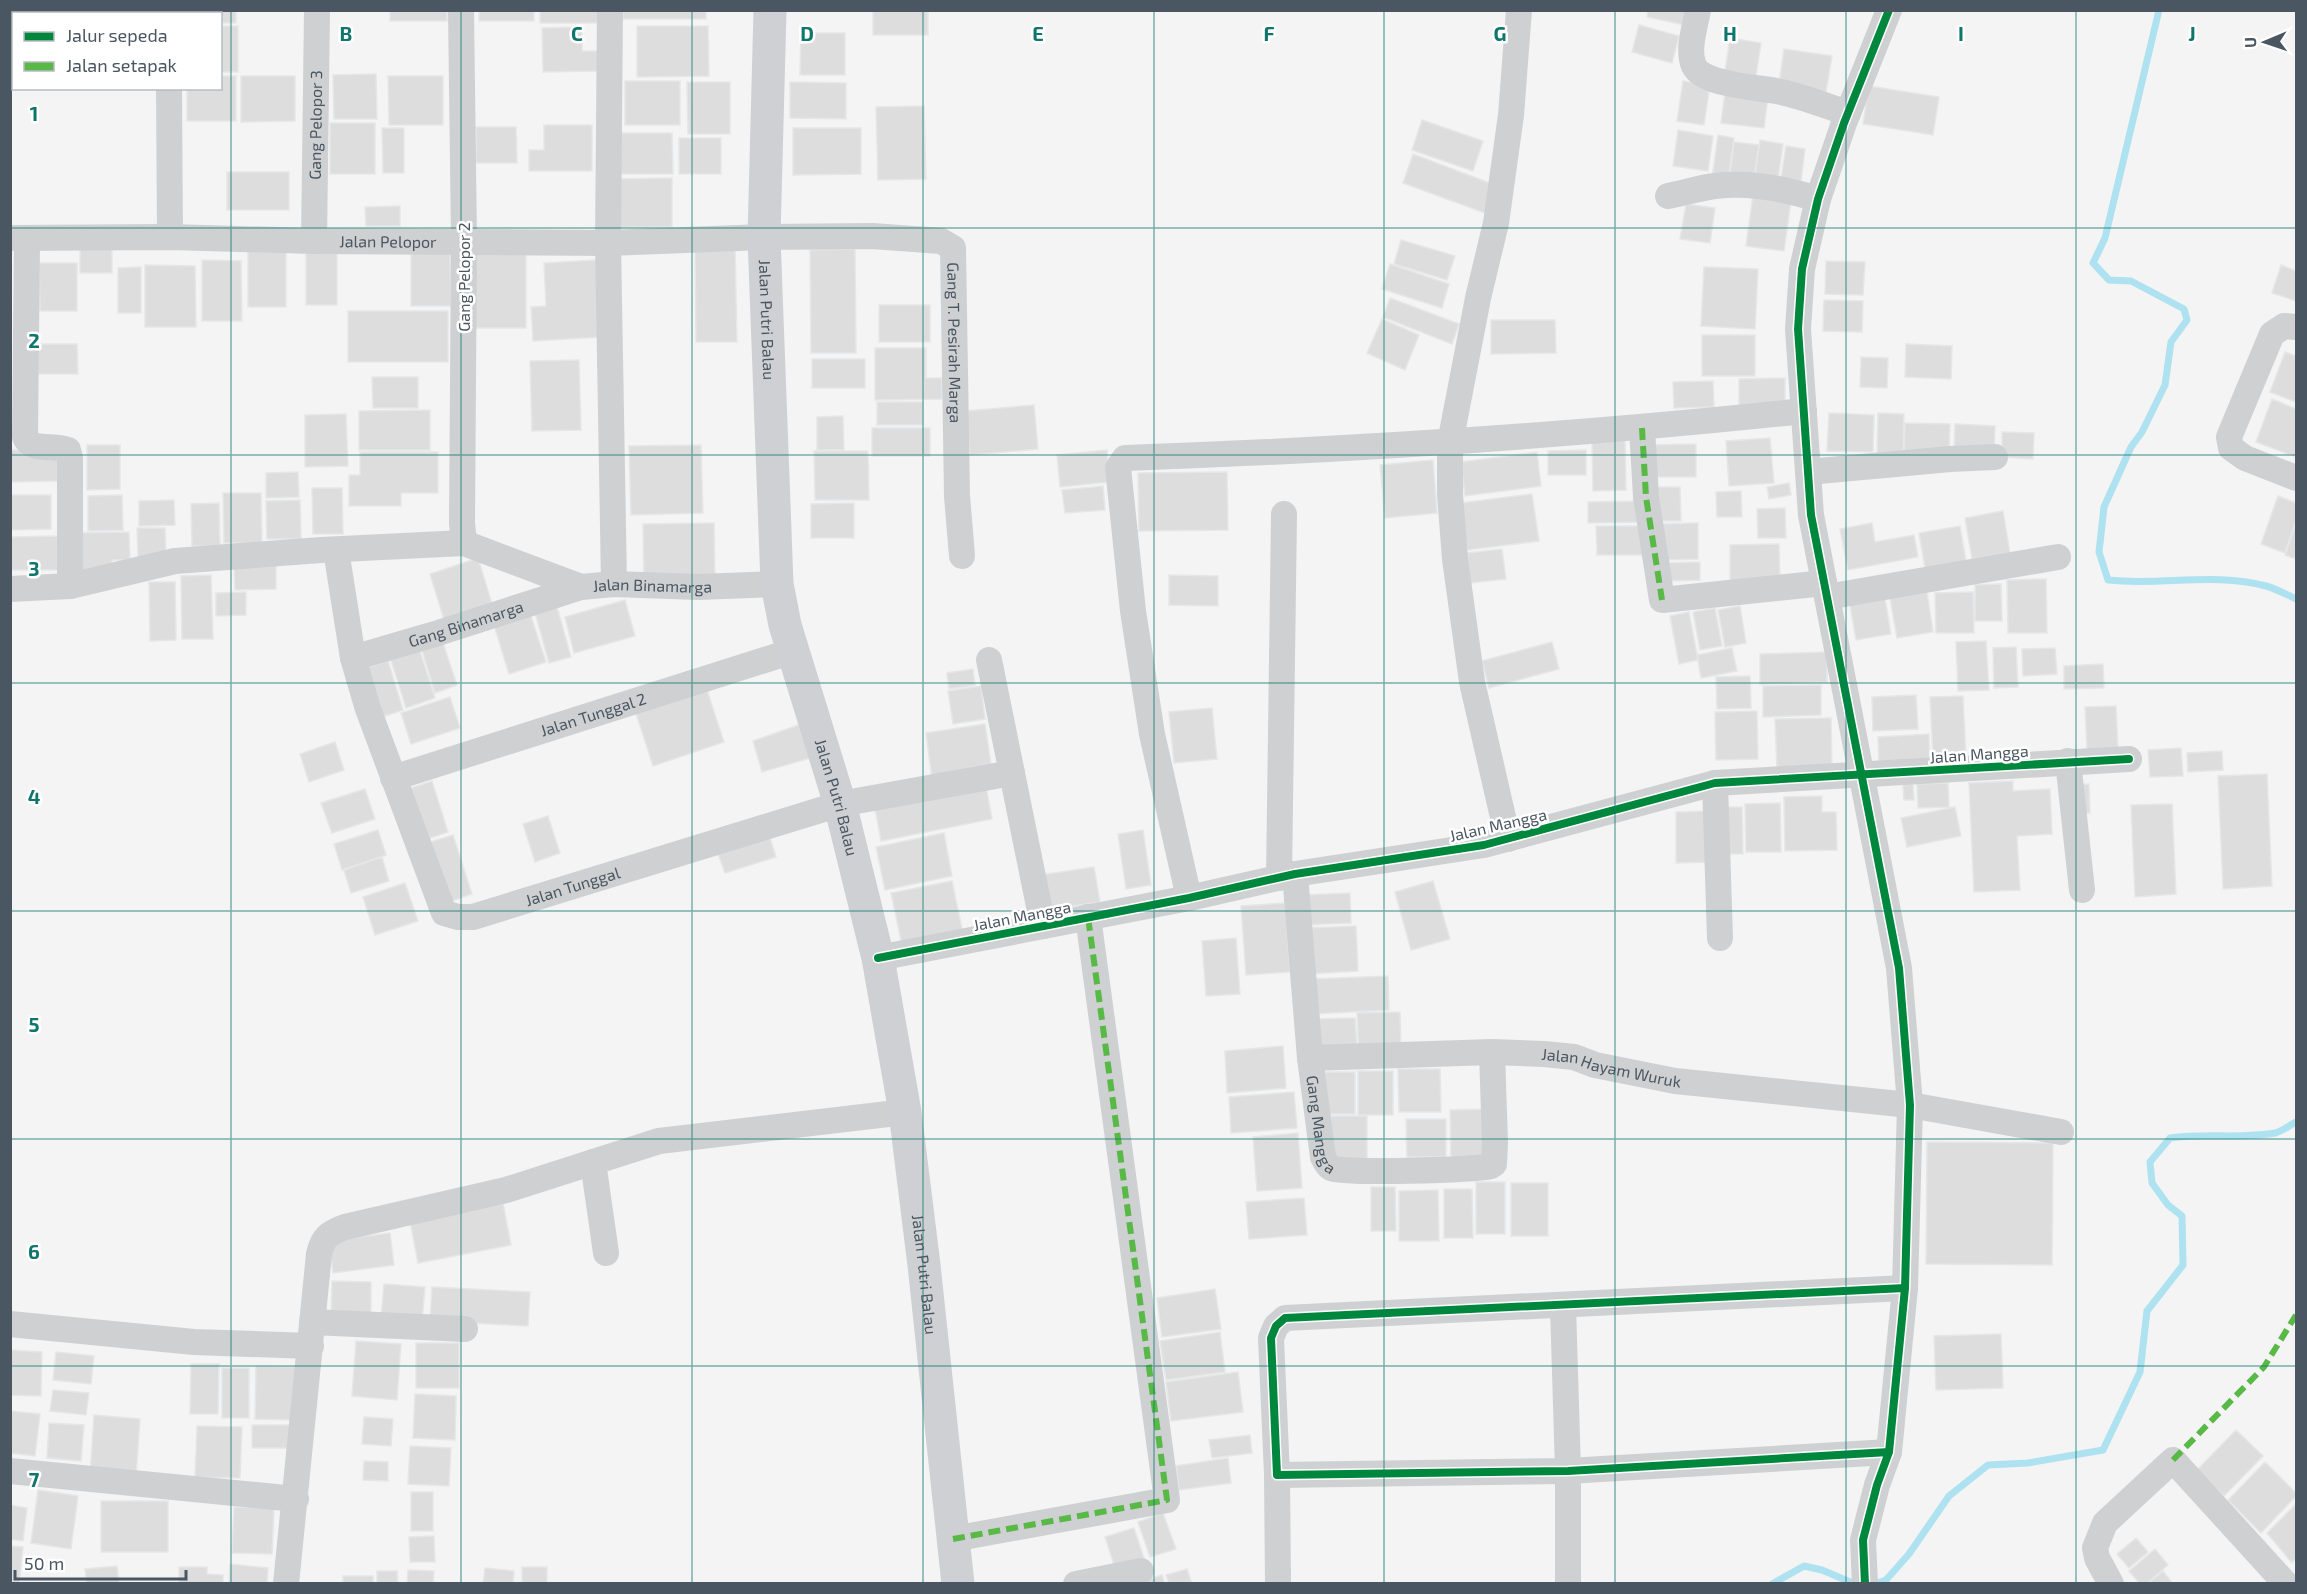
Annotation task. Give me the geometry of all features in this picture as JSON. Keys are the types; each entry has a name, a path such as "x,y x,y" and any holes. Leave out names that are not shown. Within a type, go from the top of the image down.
{"main road":[{"name":"Jalan Putri Balau","path":"770,10 764,237 777,584 793,651 840,804 878,958 905,1112 924,1265 958,1584"}],"street":[{"name":"Gang Pelopor 3","path":"314,241 317,10"},
{"name":"Gang Pelopor 2","path":"461,10 464,241 462,523 464,543"},
{"path":"610,10 608,243 614,584"},
{"path":"1508,839 1472,682 1455,559 1450,494 1450,443 1478,298 1496,223 1511,115 1519,10"},
{"path":"1698,10 1691,51 1694,65 1700,74 1719,81 1781,92 1848,113"},
{"path":"1864,1578 1863,1540 1877,1485 1889,1452 1905,1288 1910,1105 1899,968 1811,515 1798,329 1802,269 1818,199 1848,113 1889,10"},
{"path":"169,90 170,237"},
{"path":"1668,196 1715,186 1736,186 1792,191 1818,199"},
{"name":"Jalan Pelopor","path":"19,238 170,237 314,241 608,243 764,237"},
{"name":"Gang T. Pesirah Marga","path":"764,237 911,238 941,241 953,248 957,496 962,556"},
{"path":"19,238 25,438 27,443 33,446 60,447 68,450 70,458 70,586"},
{"path":"2296,327 2283,326 2272,334 2229,437 2231,448 2245,458 2296,478"},
{"path":"1189,898 1152,734 1133,611 1118,468 1125,458 1450,443 1642,428 1804,411"},
{"path":"1642,428 1646,497 1662,600 1825,590 2058,558"},
{"path":"1808,472 1995,457"},
{"name":"Gang Mangga","path":"1284,514 1287,876 1323,1157 1326,1164 1332,1169 1359,1170 1442,1169 1486,1167 1494,1164 1492,1052"},
{"path":"10,589 70,586 175,561 464,543"},
{"name":"Jalan Binamarga","path":"464,543 581,587 614,584 699,587 777,584"},
{"path":"336,550 353,658 368,709 393,778"},
{"name":"Gang Binamarga","path":"353,658 581,587"},
{"name":"Jalan Tunggal 2","path":"393,778 793,651"},
{"path":"989,660 1043,926"},
{"name":"Jalan Mangga","path":"878,958 1189,898 1287,876 1484,845 1714,783 2129,759"},
{"path":"2068,761 2082,890"},
{"path":"840,804 1012,773"},
{"name":"Jalan Tunggal","path":"393,778 444,913 458,917 473,917 840,804"},
{"path":"1714,783 1720,938"},
{"path":"952,1539 1167,1500 1088,917"},
{"name":"Jalan Hayam Wuruk","path":"1310,1058 1492,1052 1544,1054 1574,1057 1595,1065 1675,1081 1910,1105 2061,1132"},
{"path":"286,1584 320,1254 327,1234 345,1227 506,1190 659,1141 905,1112"},
{"path":"593,1162 606,1253"},
{"path":"1278,1584 1277,1475 1271,1338 1276,1326 1285,1318 1905,1288"},
{"path":"1563,1306 1568,1471 1568,1584"},
{"path":"10,1324 194,1342 312,1334 465,1329"},
{"path":"1277,1475 1568,1471 1889,1452"},
{"path":"2111,1584 2097,1558 2095,1548 2105,1523 2173,1460 2286,1584"},
{"path":"10,1471 296,1498"},
{"path":"1076,1584 1141,1571"}],"building":[{"path":"108,10 149,10 149,12 108,12"},
{"path":"186,10 236,10 236,23 222,23 222,12 186,12"},
{"path":"390,10 447,10 447,21 390,21"},
{"path":"479,10 534,10 534,21 479,21"},
{"path":"540,10 599,10 599,23 540,23"},
{"path":"623,10 706,10 706,19 623,19"},
{"path":"873,10 928,10 928,35 873,35"},
{"path":"1648,10 1688,10 1685,25 1647,17"},
{"path":"1639,25 1679,36 1672,63 1632,52"},
{"path":"222,26 238,26 238,72 222,72"},
{"path":"637,26 708,26 709,76 637,77"},
{"path":"582,27 582,51 598,51 598,71 543,72 542,28"},
{"path":"801,33 845,33 845,75 800,75"},
{"path":"1730,38 1761,43 1755,82 1724,77"},
{"path":"1784,49 1832,56 1826,92 1779,84"},
{"path":"376,74 377,119 334,119 333,75"},
{"path":"222,76 236,76 236,121 187,121 187,90 222,90"},
{"path":"241,76 295,76 295,121 241,122"},
{"path":"388,76 443,76 443,125 389,125"},
{"path":"625,81 680,81 680,125 625,125"},
{"path":"1683,81 1710,85 1704,125 1677,121"},
{"path":"687,82 730,82 730,134 688,134"},
{"path":"790,82 846,83 846,119 790,118"},
{"path":"1869,86 1939,97 1933,135 1863,124"},
{"path":"1725,92 1768,97 1764,128 1721,123"},
{"path":"924,106 926,179 878,180 876,107"},
{"path":"1422,120 1483,141 1473,171 1412,150"},
{"path":"330,123 375,123 375,174 330,174"},
{"path":"544,125 592,125 592,171 529,171 529,150 544,150"},
{"path":"476,127 516,127 517,163 476,163"},
{"path":"382,128 404,128 404,173 383,173"},
{"path":"793,128 861,128 861,174 793,175"},
{"path":"1678,130 1713,136 1708,171 1673,166"},
{"path":"619,133 672,133 673,174 619,174"},
{"path":"1718,135 1734,138 1728,180 1712,178"},
{"path":"679,138 721,138 721,174 679,174"},
{"path":"1760,140 1783,144 1778,179 1755,175"},
{"path":"1734,142 1759,145 1754,178 1730,175"},
{"path":"1786,146 1805,149 1801,181 1781,178"},
{"path":"1413,154 1495,185 1485,213 1403,183"},
{"path":"227,172 289,172 289,210 227,210"},
{"path":"672,178 672,227 616,227 616,179"},
{"path":"1753,195 1791,201 1784,251 1746,246"},
{"path":"1686,204 1715,208 1710,243 1680,239"},
{"path":"400,206 400,226 366,226 365,207"},
{"path":"1401,240 1455,256 1447,280 1394,264"},
{"path":"80,246 112,246 112,273 80,273"},
{"path":"735,247 737,342 696,342 695,248"},
{"path":"855,249 856,353 811,353 810,250"},
{"path":"248,250 286,251 286,307 248,307"},
{"path":"411,250 450,250 451,306 411,306"},
{"path":"306,253 337,253 337,305 306,305"},
{"path":"526,253 526,328 466,328 465,254"},
{"path":"202,260 241,261 242,321 202,321"},
{"path":"596,260 601,337 533,341 531,307 546,306 544,263"},
{"path":"1826,261 1865,262 1863,295 1825,294"},
{"path":"39,263 77,263 77,311 40,311"},
{"path":"1390,264 1449,284 1442,308 1382,289"},
{"path":"145,265 195,266 196,327 145,327"},
{"path":"2281,265 2296,271 2296,301 2272,293"},
{"path":"141,267 141,313 118,313 118,268"},
{"path":"1704,267 1758,269 1755,329 1701,326"},
{"path":"1390,298 1459,324 1452,344 1383,317"},
{"path":"1824,300 1863,301 1862,332 1823,331"},
{"path":"879,305 930,305 930,342 879,342"},
{"path":"348,311 448,311 448,362 348,362"},
{"path":"1382,319 1419,335 1405,370 1367,353"},
{"path":"1491,320 1555,320 1556,353 1491,354"},
{"path":"1702,335 1755,335 1755,376 1702,376"},
{"path":"37,344 77,344 78,374 38,374"},
{"path":"1906,344 1952,346 1951,379 1905,377"},
{"path":"875,348 926,348 926,378 942,378 942,399 875,400"},
{"path":"2285,352 2296,356 2296,402 2270,392"},
{"path":"1861,357 1888,358 1887,388 1860,387"},
{"path":"812,359 865,359 865,388 812,388"},
{"path":"579,360 581,430 532,431 530,361"},
{"path":"372,377 418,377 418,408 373,408"},
{"path":"1785,378 1785,408 1739,408 1739,379"},
{"path":"1713,381 1714,407 1674,408 1673,382"},
{"path":"2272,399 2296,409 2296,457 2256,442"},
{"path":"877,402 923,402 923,425 877,425"},
{"path":"1034,405 1038,449 970,455 966,411"},
{"path":"430,410 430,450 359,450 359,411"},
{"path":"1829,413 1874,415 1873,452 1827,451"},
{"path":"1878,413 1904,414 1903,457 1877,456"},
{"path":"346,414 348,466 305,467 305,415"},
{"path":"843,416 844,450 817,450 817,417"},
{"path":"1905,423 1950,424 1949,453 1904,452"},
{"path":"1955,424 1995,426 1994,456 1954,455"},
{"path":"872,428 930,428 930,456 872,456"},
{"path":"2002,432 2034,433 2033,459 2002,457"},
{"path":"1770,438 1774,483 1729,486 1726,441"},
{"path":"1625,440 1626,490 1593,491 1592,441"},
{"path":"1696,444 1696,477 1651,477 1650,445"},
{"path":"87,445 120,445 120,489 87,490"},
{"path":"701,445 703,513 631,515 629,446"},
{"path":"60,449 60,481 11,482 11,450"},
{"path":"1107,450 1109,482 1060,487 1057,455"},
{"path":"1586,450 1586,475 1548,475 1548,451"},
{"path":"814,451 868,451 869,500 815,500"},
{"path":"360,452 438,452 438,493 401,493 401,506 349,506 349,475 360,475"},
{"path":"1537,452 1541,486 1465,496 1461,462"},
{"path":"1433,460 1437,513 1385,518 1380,465"},
{"path":"298,472 299,497 266,498 266,473"},
{"path":"1227,472 1228,530 1139,531 1138,473"},
{"path":"1789,483 1791,495 1769,499 1767,487"},
{"path":"1103,486 1105,510 1065,513 1062,490"},
{"path":"1655,487 1680,487 1681,521 1655,521"},
{"path":"312,488 342,488 343,534 313,534"},
{"path":"1741,491 1742,517 1717,517 1716,492"},
{"path":"223,493 261,493 262,543 224,543"},
{"path":"1532,494 1539,541 1467,550 1461,503"},
{"path":"10,495 51,495 51,529 10,530"},
{"path":"122,495 123,530 88,531 88,496"},
{"path":"2278,496 2296,503 2296,520 2285,553 2261,544"},
{"path":"174,500 175,525 139,526 139,501"},
{"path":"300,500 301,539 267,539 266,501"},
{"path":"1643,501 1643,522 1588,523 1588,502"},
{"path":"219,503 220,546 192,546 191,504"},
{"path":"854,503 854,538 811,538 811,504"},
{"path":"1785,508 1786,538 1758,538 1757,509"},
{"path":"2003,511 2010,553 1972,559 1965,518"},
{"path":"714,523 715,579 644,581 643,524"},
{"path":"1698,523 1698,559 1663,560 1662,524"},
{"path":"1872,523 1875,542 1914,535 1918,557 1848,570 1840,529"},
{"path":"2296,523 2296,559 2285,555"},
{"path":"1596,526 1645,526 1645,555 1597,555"},
{"path":"1960,526 1966,561 1925,568 1919,533"},
{"path":"137,528 165,528 166,557 138,558"},
{"path":"129,532 130,560 112,560 112,570 78,571 78,533"},
{"path":"58,536 59,570 10,570 10,537"},
{"path":"1779,544 1780,580 1730,581 1730,545"},
{"path":"1502,549 1506,579 1470,583 1467,553"},
{"path":"478,558 493,607 445,623 430,574"},
{"path":"276,562 276,589 235,590 234,563"},
{"path":"1700,562 1700,580 1664,581 1663,563"},
{"path":"211,575 213,639 182,639 181,576"},
{"path":"1169,575 1218,576 1218,606 1169,605"},
{"path":"2046,579 2047,633 2008,633 2007,580"},
{"path":"149,582 175,582 176,640 150,641"},
{"path":"2001,584 2002,621 1975,621 1975,585"},
{"path":"246,592 246,615 216,616 216,593"},
{"path":"1927,592 1933,632 1897,638 1890,598"},
{"path":"1973,592 1974,633 1936,633 1935,593"},
{"path":"1885,599 1891,634 1856,640 1850,605"},
{"path":"625,600 635,636 574,653 565,617"},
{"path":"556,603 571,657 549,663 534,609"},
{"path":"1740,606 1746,643 1725,647 1718,610"},
{"path":"1715,608 1722,646 1700,650 1693,612"},
{"path":"529,610 546,662 509,674 493,622"},
{"path":"1689,612 1698,660 1679,664 1670,616"},
{"path":"1986,641 1989,690 1958,691 1956,642"},
{"path":"1552,642 1559,669 1489,688 1482,661"},
{"path":"443,643 457,685 435,693 422,650"},
{"path":"2016,647 2018,687 1994,688 1993,648"},
{"path":"419,648 435,698 406,708 390,657"},
{"path":"1732,648 1737,671 1701,678 1697,655"},
{"path":"2055,648 2057,674 2023,676 2022,649"},
{"path":"1827,652 1827,682 1760,684 1760,654"},
{"path":"388,661 403,710 376,719 360,670"},
{"path":"2103,664 2104,688 2064,689 2064,666"},
{"path":"973,669 975,685 949,689 947,673"},
{"path":"1750,676 1751,708 1717,709 1716,677"},
{"path":"1821,685 1821,715 1763,717 1763,686"},
{"path":"981,686 985,719 953,724 948,691"},
{"path":"706,687 724,742 653,766 635,710"},
{"path":"1916,695 1918,729 1873,731 1872,697"},
{"path":"1963,696 1966,757 1933,759 1930,697"},
{"path":"450,697 460,728 411,744 401,713"},
{"path":"2116,706 2118,749 2087,751 2085,707"},
{"path":"1212,708 1217,759 1174,763 1169,712"},
{"path":"1757,711 1758,759 1716,760 1715,712"},
{"path":"1831,718 1832,769 1777,770 1775,719"},
{"path":"807,722 817,756 762,772 753,741"},
{"path":"985,724 991,764 968,768 969,774 932,779 926,733"},
{"path":"1929,734 1930,767 1879,769 1878,737"},
{"path":"335,742 344,770 309,782 300,754"},
{"path":"2181,748 2183,776 2150,777 2148,750"},
{"path":"2222,751 2223,770 2188,772 2187,753"},
{"path":"2267,774 2272,886 2223,889 2218,776"},
{"path":"432,781 448,832 421,841 405,790"},
{"path":"985,781 992,819 881,841 874,803"},
{"path":"2013,781 2013,791 2050,789 2052,834 2017,836 2020,890 1974,892 1969,783"},
{"path":"1948,783 1949,807 1918,808 1917,784"},
{"path":"1913,784 1914,800 1904,800 1903,785"},
{"path":"2089,784 2090,813 2076,813 2075,785"},
{"path":"365,789 375,819 332,833 321,803"},
{"path":"1822,796 1822,812 1836,812 1837,850 1785,851 1784,797"},
{"path":"1780,803 1781,852 1746,852 1745,804"},
{"path":"2172,804 2176,894 2135,897 2131,805"},
{"path":"1719,807 1742,807 1743,854 1719,854"},
{"path":"1955,807 1961,836 1907,847 1901,818"},
{"path":"1709,811 1710,862 1676,863 1676,812"},
{"path":"548,816 560,853 535,862 523,824"},
{"path":"767,828 776,857 725,873 715,845"},
{"path":"378,830 386,855 342,870 334,844"},
{"path":"1143,830 1151,885 1126,889 1118,834"},
{"path":"944,833 952,876 885,890 876,847"},
{"path":"453,835 472,894 443,904 424,844"},
{"path":"382,857 389,881 351,893 344,870"},
{"path":"1094,867 1100,902 1046,910 1041,875"},
{"path":"952,881 963,933 902,945 891,893"},
{"path":"1433,881 1450,939 1411,950 1395,892"},
{"path":"405,883 418,921 375,935 363,897"},
{"path":"1350,893 1351,923 1304,925 1303,895"},
{"path":"1285,903 1290,972 1246,975 1241,906"},
{"path":"1356,926 1358,971 1307,974 1305,928"},
{"path":"1236,938 1240,994 1206,996 1202,941"},
{"path":"1388,976 1389,1010 1312,1014 1311,979"},
{"path":"1400,1012 1401,1051 1359,1053 1357,1013"},
{"path":"1355,1018 1357,1048 1314,1050 1313,1019"},
{"path":"1283,1046 1286,1088 1227,1093 1225,1051"},
{"path":"1398,1069 1440,1069 1441,1112 1399,1112"},
{"path":"1358,1071 1393,1071 1393,1115 1358,1115"},
{"path":"1325,1072 1355,1072 1355,1114 1325,1114"},
{"path":"1294,1092 1297,1128 1231,1133 1229,1097"},
{"path":"1486,1109 1486,1161 1451,1161 1450,1110"},
{"path":"1331,1116 1367,1116 1367,1164 1331,1164"},
{"path":"1406,1119 1446,1119 1446,1157 1407,1157"},
{"path":"1298,1133 1302,1188 1257,1191 1253,1137"},
{"path":"1927,1142 2053,1143 2052,1265 1926,1264"},
{"path":"1476,1182 1505,1182 1505,1234 1476,1234"},
{"path":"1511,1183 1548,1183 1548,1236 1511,1236"},
{"path":"1371,1187 1395,1187 1396,1231 1371,1231"},
{"path":"1444,1189 1472,1189 1473,1238 1444,1238"},
{"path":"1438,1190 1439,1241 1399,1241 1399,1191"},
{"path":"1304,1198 1307,1235 1249,1239 1246,1202"},
{"path":"503,1203 511,1245 418,1263 410,1221"},
{"path":"390,1233 394,1265 333,1273 329,1241"},
{"path":"332,1281 371,1282 371,1317 331,1316"},
{"path":"384,1284 425,1287 422,1321 381,1317"},
{"path":"432,1287 530,1292 528,1326 430,1321"},
{"path":"1215,1289 1221,1329 1162,1337 1157,1298"},
{"path":"1220,1332 1225,1372 1166,1380 1160,1341"},
{"path":"2001,1334 2003,1388 1936,1390 1934,1336"},
{"path":"356,1341 401,1344 397,1400 352,1396"},
{"path":"416,1343 459,1343 459,1388 416,1388"},
{"path":"10,1350 42,1352 41,1396 10,1395"},
{"path":"56,1352 94,1356 91,1384 53,1380"},
{"path":"191,1364 219,1364 218,1414 190,1414"},
{"path":"256,1366 297,1367 296,1420 255,1419"},
{"path":"222,1368 249,1368 249,1418 222,1418"},
{"path":"1238,1372 1243,1412 1171,1421 1166,1382"},
{"path":"53,1390 89,1393 86,1415 50,1411"},
{"path":"415,1394 456,1396 455,1440 413,1438"},
{"path":"10,1411 40,1414 35,1456 10,1453"},
{"path":"94,1415 140,1419 136,1478 90,1474"},
{"path":"364,1417 393,1419 391,1446 362,1444"},
{"path":"49,1423 84,1425 81,1461 47,1458"},
{"path":"252,1425 291,1425 291,1448 252,1448"},
{"path":"197,1426 242,1427 240,1478 195,1477"},
{"path":"2236,1430 2263,1456 2224,1496 2197,1470"},
{"path":"1250,1435 1252,1453 1212,1458 1209,1440"},
{"path":"410,1446 451,1448 449,1486 408,1484"},
{"path":"1228,1458 1231,1483 1179,1490 1176,1466"},
{"path":"364,1461 388,1462 388,1481 363,1480"},
{"path":"2265,1462 2296,1493 2296,1496 2261,1533 2228,1500"},
{"path":"38,1490 78,1496 71,1549 31,1543"},
{"path":"411,1492 433,1492 433,1531 411,1531"},
{"path":"101,1501 168,1501 168,1552 101,1552"},
{"path":"2296,1504 2296,1558 2292,1563 2267,1533"},
{"path":"10,1505 27,1508 23,1541 10,1539"},
{"path":"234,1507 274,1508 272,1554 232,1553"},
{"path":"1163,1513 1176,1549 1150,1557 1138,1522"},
{"path":"1134,1528 1146,1564 1117,1574 1105,1537"},
{"path":"434,1536 435,1562 410,1562 409,1537"},
{"path":"2136,1538 2148,1552 2129,1568 2117,1554"},
{"path":"10,1546 23,1547 19,1584 10,1584"},
{"path":"2155,1549 2168,1565 2146,1584 2140,1584 2129,1571"},
{"path":"230,1564 268,1568 267,1584 229,1584"},
{"path":"117,1566 119,1584 87,1584 85,1569"},
{"path":"179,1567 207,1567 207,1574 223,1575 223,1584 179,1584"},
{"path":"522,1567 547,1567 547,1584 522,1584"},
{"path":"485,1568 514,1571 513,1584 483,1584"},
{"path":"1187,1569 1192,1584 1169,1584 1166,1575"},
{"path":"408,1570 434,1571 433,1584 407,1584"},
{"path":"377,1571 397,1571 398,1583 377,1584"},
{"path":"2163,1571 2173,1584 2148,1584"},
{"path":"1162,1575 1165,1584 1136,1584"},
{"path":"343,1576 373,1576 373,1584 343,1584"}],"waterway":[{"path":"2159,10 2105,238 2093,263 2109,280 2131,281 2184,309 2187,320 2171,342 2165,385 2142,432 2131,447 2104,507 2099,552 2108,580 2247,582 2270,587 2296,599"},
{"path":"1874,1584 1886,1580 1909,1554 1949,1496 1988,1465 2028,1463 2103,1450 2140,1372 2147,1311 2183,1265 2182,1216 2168,1205 2152,1183 2150,1162 2170,1138 2262,1135 2278,1132 2296,1122"},
{"path":"1772,1584 1804,1566 1822,1570 1855,1584"}],"marked path":[{"path":"1642,428 1646,497 1662,600"},
{"path":"953,1539 1167,1500 1088,917"},
{"path":"2173,1460 2264,1367 2296,1315"}],"cycle path":[{"path":"1865,1584 1863,1540 1877,1485 1889,1452 1905,1288 1910,1105 1899,968 1811,515 1798,329 1802,269 1818,199 1844,123 1889,10"},
{"path":"878,958 1189,898 1295,874 1484,845 1715,783 2129,759"},
{"path":"1889,1452 1568,1471 1277,1475 1271,1338 1276,1326 1285,1318 1905,1288"}]}
